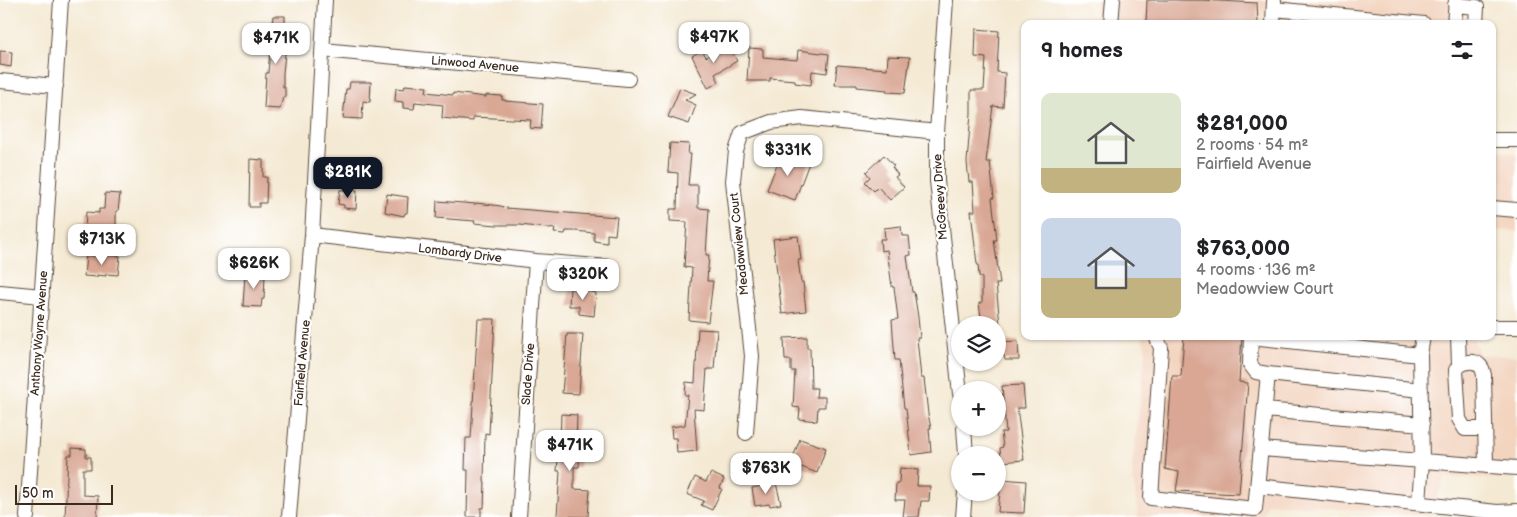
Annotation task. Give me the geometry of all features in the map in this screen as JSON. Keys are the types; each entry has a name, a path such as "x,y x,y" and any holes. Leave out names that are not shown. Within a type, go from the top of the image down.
{"street":[{"name":"Anthony Wayne Avenue","path":"27,517 61,0"},
{"name":"Fairfield Avenue","path":"289,517 312,235 326,0"},
{"name":"McGreevy Drive","path":"946,0 937,132 937,181 959,381"},
{"path":"1111,20 1113,0"},
{"path":"1454,20 1456,3 1478,7 1476,20"},
{"path":"1273,20 1274,5 1392,20"},
{"name":"Linwood Avenue","path":"323,50 628,79"},
{"path":"0,81 56,86"},
{"name":"Meadowview Court","path":"746,433 752,356 733,181 736,151 742,133 770,122 802,118 937,132"},
{"path":"1496,140 1517,140"},
{"path":"1496,208 1517,210"},
{"name":"Lombardy Drive","path":"312,235 536,261 608,267"},
{"name":"Slade Drive","path":"519,517 536,261"},
{"path":"0,292 42,296"},
{"path":"1496,326 1517,327"},
{"path":"1158,340 1161,348 1151,498 1255,509 1268,374"},
{"path":"1251,340 1250,364 1256,372 1421,390"},
{"path":"1279,340 1420,355"},
{"path":"1419,502 1422,461 1420,355 1422,340"},
{"path":"1458,340 1459,366"},
{"path":"1485,429 1465,428 1459,419 1456,370 1464,363 1477,363 1484,375 1486,466"},
{"path":"1265,410 1422,424"},
{"path":"1261,449 1517,468"},
{"path":"1257,486 1419,502 1497,512 1517,511"},
{"path":"963,517 965,501"}],"shaded area":[{"path":"1096,0 1465,0 1463,20 1095,20"},
{"path":"1496,149 1517,155 1517,231 1496,230"},
{"path":"1143,340 1474,340 1479,355 1517,356 1517,472 1508,478 1445,477 1430,516 1267,503 1262,517 1138,517 1132,468 1146,351"}],"building":[{"path":"1147,0 1257,3 1258,20 1146,20"},
{"path":"273,16 285,16 285,35 287,35 283,73 285,97 283,97 280,109 264,108"},
{"path":"976,29 999,31 997,72 1005,73 1003,107 993,106 986,162 990,162 994,198 992,198 997,240 994,240 1000,284 996,284 999,316 981,316 979,303 982,303 982,278 979,276 977,264 971,211 975,211 973,182 969,182 967,162 971,90 984,90 986,58 975,57"},
{"path":"728,45 737,61 715,74 719,82 708,88 692,56 702,50 706,57"},
{"path":"749,48 763,49 763,57 797,60 798,50 829,54 827,73 812,71 811,85 795,83 795,80 770,78 770,81 747,81"},
{"path":"0,51 12,52 11,67 0,65"},
{"path":"888,56 910,57 905,93 857,87 857,85 835,85 837,65 887,69"},
{"path":"350,82 371,82 370,102 363,101 362,119 343,118 346,89 349,89"},
{"path":"405,85 427,87 426,92 486,97 486,95 502,96 502,100 505,101 543,104 541,129 530,128 531,120 473,117 473,121 442,118 443,105 415,102 414,109 403,108 403,102 395,101 396,88 404,89"},
{"path":"680,88 696,94 685,100 696,105 689,124 668,117"},
{"path":"670,143 689,144 688,154 691,154 688,185 698,185 698,208 709,209 706,255 709,255 707,281 713,281 708,322 689,320 692,268 684,267 687,222 670,221 670,209 677,209 678,173 668,172"},
{"path":"781,154 809,163 795,200 767,190"},
{"path":"884,155 894,166 892,167 898,175 895,177 904,187 890,200 878,187 874,191 865,182 870,177 866,172"},
{"path":"250,159 263,160 263,177 267,177 266,203 259,203 259,207 249,207"},
{"path":"340,190 357,190 356,209 344,208 344,205 338,204"},
{"path":"105,193 120,194 118,211 116,211 116,237 96,236 96,232 85,232 86,212 99,213 99,209 104,209"},
{"path":"387,194 408,197 407,213 404,216 385,212"},
{"path":"437,201 617,217 615,235 607,234 607,243 594,241 594,233 566,231 565,234 554,233 555,229 436,218"},
{"path":"901,226 902,236 909,236 911,255 907,256 918,317 920,338 917,338 921,378 924,378 931,428 929,428 931,452 911,455 899,360 895,360 892,320 898,319 894,287 892,287 887,250 881,251 880,239 885,239 884,228"},
{"path":"798,236 801,260 798,260 801,282 803,282 806,311 782,314 773,239"},
{"path":"86,255 120,256 118,275 84,276"},
{"path":"245,274 265,275 264,299 262,299 261,307 243,306"},
{"path":"570,288 596,293 594,316 579,314 579,306 569,306"},
{"path":"478,319 495,319 489,434 485,433 484,508 481,508 481,517 467,517 468,470 465,470 466,438 471,438"},
{"path":"698,329 717,330 714,369 707,369 704,410 694,409 697,451 677,453 676,438 672,438 671,427 685,425 688,395 685,395 686,382 695,383"},
{"path":"567,334 583,334 579,394 562,393"},
{"path":"807,337 807,348 810,348 811,388 817,388 816,397 825,397 825,407 818,407 817,421 799,419 800,408 793,407 795,371 791,371 791,360 785,360 784,338"},
{"path":"1184,340 1242,340 1239,382 1248,383 1239,494 1176,491 1179,472 1165,469 1172,376 1181,376"},
{"path":"1018,341 1019,360 1006,360 1006,342"},
{"path":"1023,385 1025,408 1017,408 1024,460 1006,462 1006,446 1003,446 1002,436 1006,436 1006,386"},
{"path":"561,414 577,415 576,448 580,449 579,467 574,467 574,489 590,490 588,517 557,516 560,471 557,471"},
{"path":"800,439 826,448 817,473 791,463"},
{"path":"72,448 86,449 86,457 91,457 91,469 83,469 83,495 98,496 97,517 65,517 68,455 72,455"},
{"path":"900,468 918,470 917,486 930,486 929,501 921,501 919,517 903,517 905,500 895,500 896,483 899,483"},
{"path":"711,473 724,479 720,488 722,489 712,510 701,505 704,501 687,494 695,477 706,482"},
{"path":"1006,479 1026,481 1024,513 998,512 999,501 1006,501"},
{"path":"776,483 781,504 755,506 752,488"}]}
